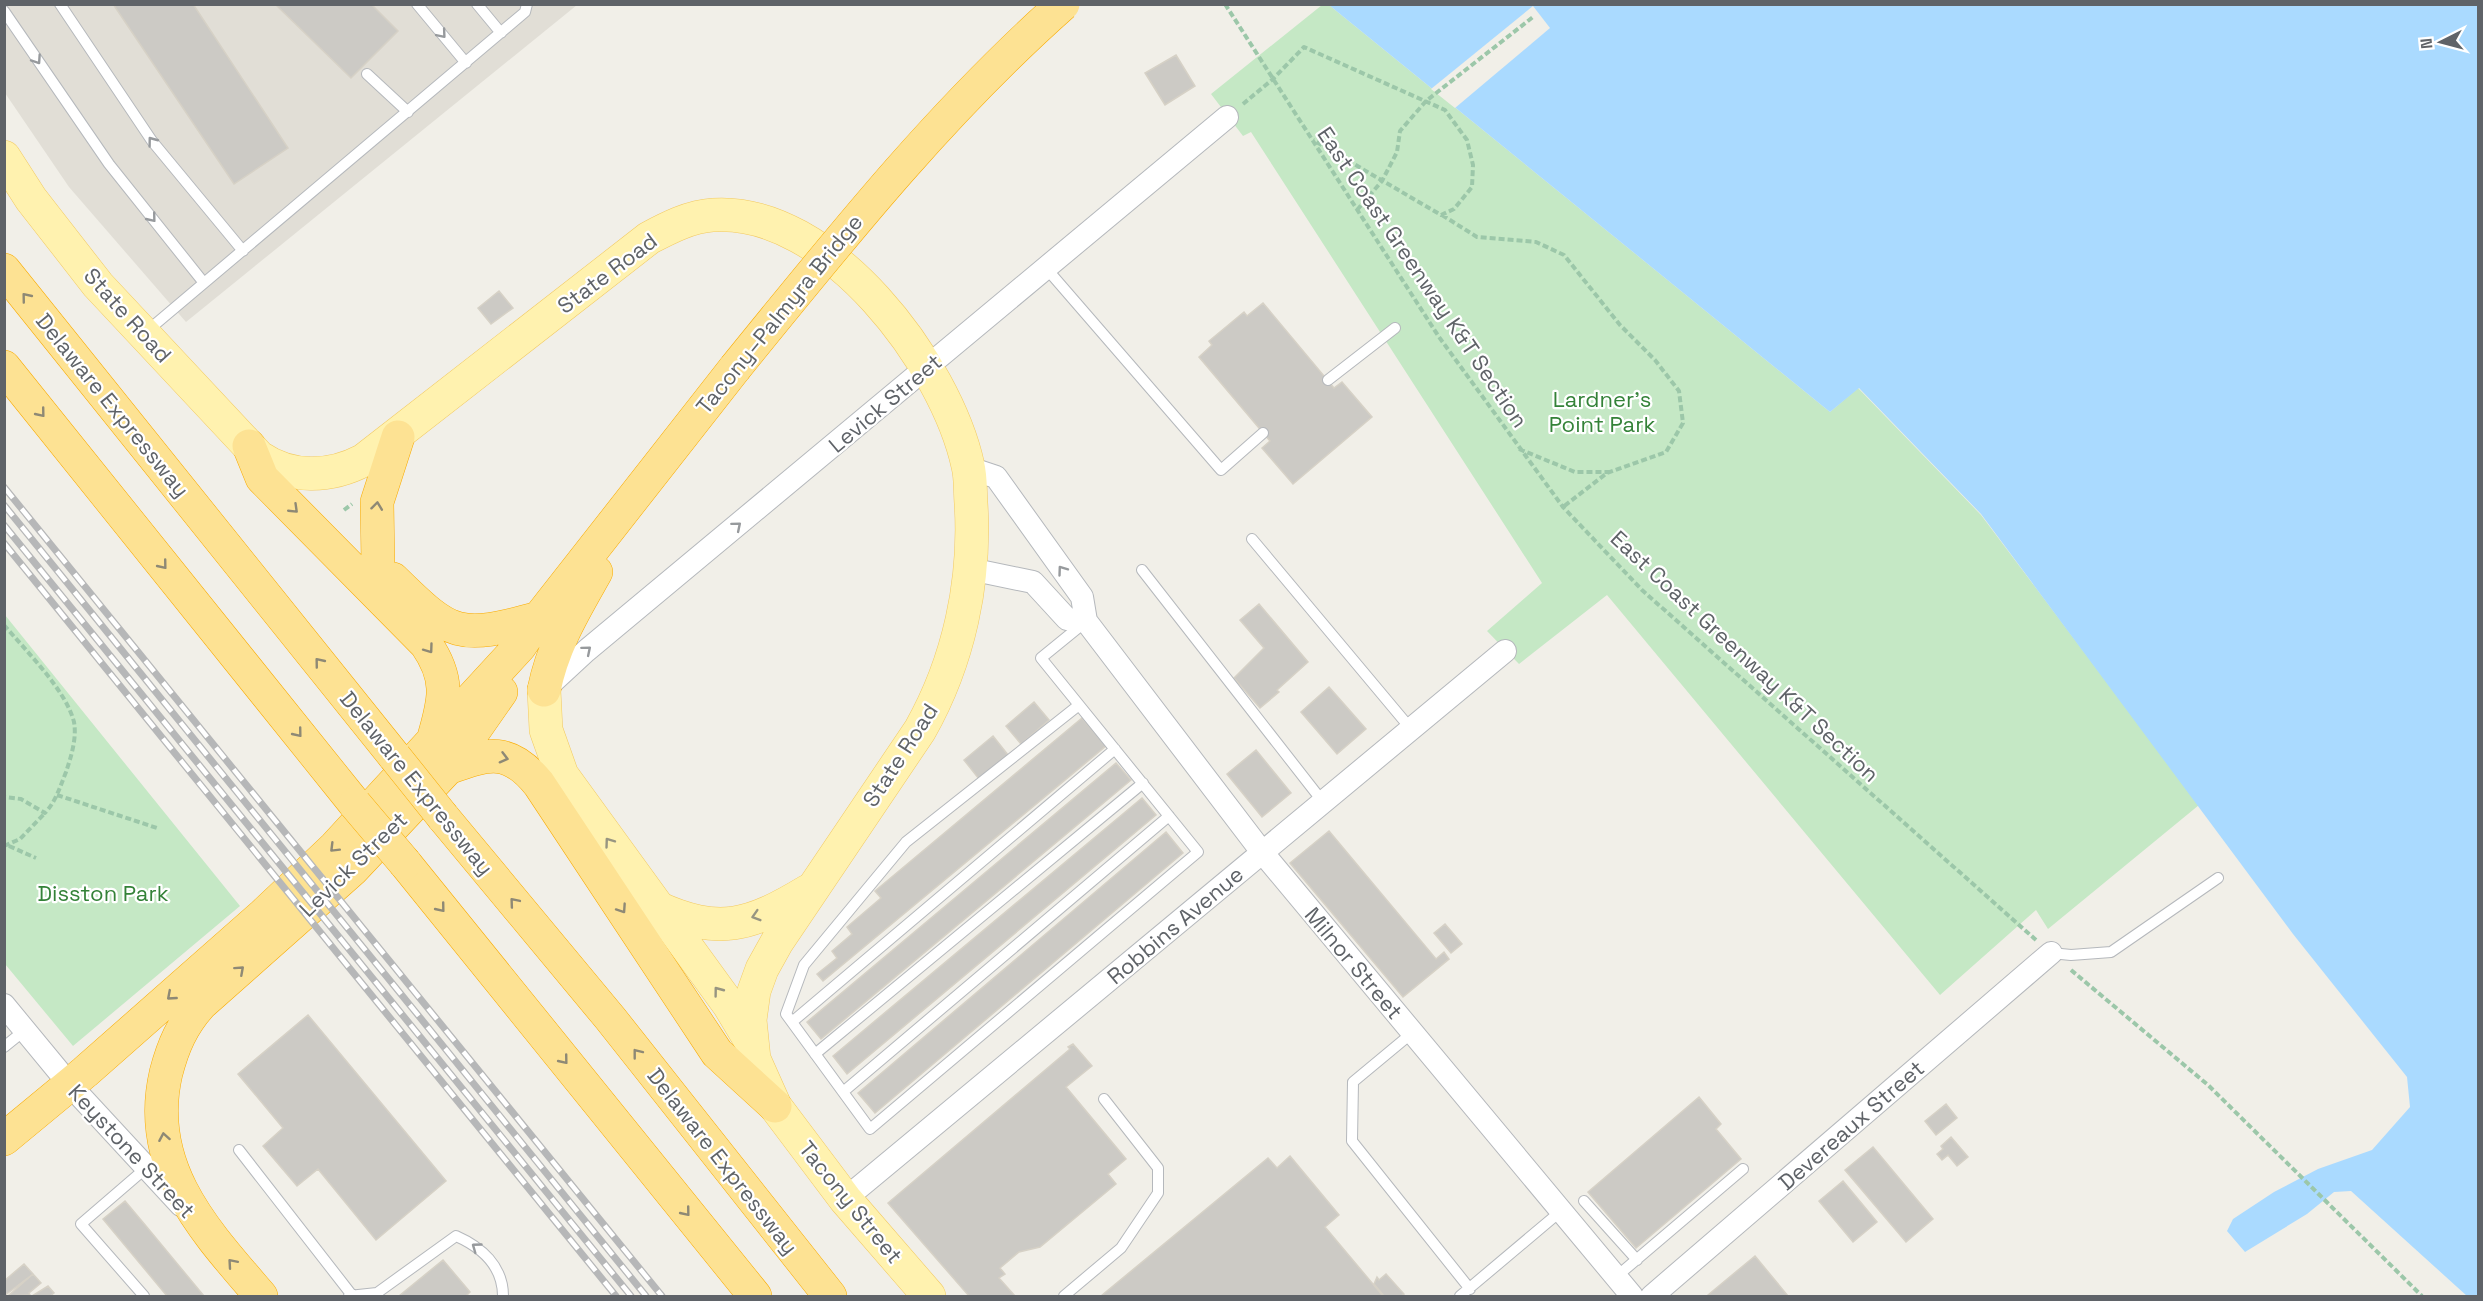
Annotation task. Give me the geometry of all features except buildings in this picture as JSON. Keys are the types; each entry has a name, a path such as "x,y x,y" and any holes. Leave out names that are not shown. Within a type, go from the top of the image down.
{"highway":[{"name":"Tacony–Palmyra Bridge","path":"520,646 643,483 735,368 926,138 990,72 1064,4"},
{"name":"Delaware Expressway","path":"4,270 443,817 610,1018 830,1296"},
{"path":"4,367 755,1296"},
{"path":"378,564 376,502 398,436"},
{"path":"249,446 261,477 410,627 434,656 441,670 444,702 440,756 475,758 494,755 510,759 526,769 539,784 717,1053 775,1106"},
{"path":"289,472 433,617 453,628 474,631 495,629 539,618"},
{"path":"544,690 552,657 563,628 643,483"},
{"name":"Levick Street","path":"202,1228 172,1171 160,1113 162,1090 176,1041 187,1020 201,1004 352,870 440,756 520,646"},
{"name":"Levick Street","path":"10,1130 70,1085 440,756"},
{"name":"Keystone Street","path":"202,1228 261,1296"}],"main road":[{"name":"State Road","path":"4,157 31,199 98,285 249,446 267,462 289,472 316,473 348,469 398,436 649,238 670,227 712,215 763,222 791,234 817,250 867,289 898,322 928,367 949,407 969,468 972,541 970,569 956,644 934,705 809,891 762,969 751,1006 750,1040 760,1077 775,1106"},
{"path":"544,690 546,730 562,774 729,1005 750,1040"},
{"path":"656,907 695,923 727,924 778,909 809,891"},
{"name":"Tacony Street","path":"775,1106 845,1199 928,1296"}],"street":[{"name":"Levick Street","path":"544,690 586,651 1227,117"},
{"name":"Milnor Street","path":"969,468 996,477 1082,597 1086,621 1262,852 1632,1296"},
{"path":"970,569 1033,582 1067,619 1086,621"},
{"name":"Robbins Avenue","path":"845,1199 1505,651"},
{"name":"Devereaux Street","path":"1652,1296 2044,947"},
{"name":"Keystone Street","path":"4,1005 70,1085 202,1228"}],"lane":[{"path":"60,4 152,141 243,251"},
{"path":"417,4 466,63"},
{"path":"477,4 501,33"},
{"path":"144,334 501,33 525,12 527,4"},
{"path":"4,11 109,165 204,283"},
{"path":"367,75 408,112"},
{"path":"1046,268 1221,470 1263,433"},
{"path":"1328,380 1395,328"},
{"path":"1252,539 1411,729"},
{"path":"1142,570 1323,802"},
{"path":"1079,705 906,842 804,964 786,1014 870,1130 1198,852 1041,658 1086,621"},
{"path":"792,1022 1115,749"},
{"path":"815,1054 1143,783"},
{"path":"843,1092 1169,816"},
{"path":"2044,947 2071,955 2111,952 2218,878"},
{"path":"4,1047 25,1030"},
{"path":"1413,1032 1353,1082 1352,1141 1470,1289"},
{"path":"1064,1296 1121,1248 1158,1193 1158,1168 1104,1099"},
{"path":"239,1150 350,1295 377,1293 456,1236 473,1243 488,1256 498,1271 503,1296"},
{"path":"144,1296 81,1224 146,1168"},
{"path":"1616,1277 1743,1169"},
{"path":"1584,1201 1637,1260"},
{"path":"1460,1296 1561,1211"}],"path":[{"name":"East Coast Greenway K&T Section","path":"1225,4 1439,337 1563,507 1642,590 2044,947"},
{"path":"1357,210 1383,181 1397,152 1400,131 1426,102 1533,17"},
{"path":"1227,117 1273,79 1304,47 1445,110 1467,140 1473,165 1472,187 1454,209 1441,215"},
{"path":"1312,140 1477,237 1536,242 1564,255 1620,325 1655,360 1679,391 1683,423 1666,452 1611,472 1563,507"},
{"path":"1518,448 1575,472 1611,472"},
{"path":"4,625 69,707 74,724 74,744 57,795 33,828 7,846"},
{"path":"57,795 157,828"},
{"path":"4,797 21,799 45,813"},
{"path":"7,846 36,858"},
{"path":"2072,971 2208,1085 2422,1296"}],"shaded area":[{"path":"4,5 577,5 186,322 69,187 5,93"}],"green space":[{"name":"Lardner's Point Park","path":"1322,5 1329,5 1830,412 1858,388 1981,515 2199,805 2048,929 2036,910 1940,995 1607,595 1519,664 1487,631 1542,583 1251,132 1243,136 1211,94"},
{"name":"Disston Park","path":"5,615 240,906 73,1046 5,964"}],"water":[{"path":"1329,5 2478,5 2478,1296 2467,1296 2351,1191 2334,1192 2307,1214 2245,1252 2227,1231 2233,1219 2274,1192 2318,1169 2372,1150 2410,1107 2407,1077 2293,934 1981,514 1859,388 1830,412"}],"pier":[{"path":"1533,6 1550,28 1455,108 1431,89"}],"railway":[{"path":"4,487 662,1296"},
{"path":"4,505 646,1296"},
{"path":"4,525 631,1296"},
{"path":"4,543 616,1296"}]}
